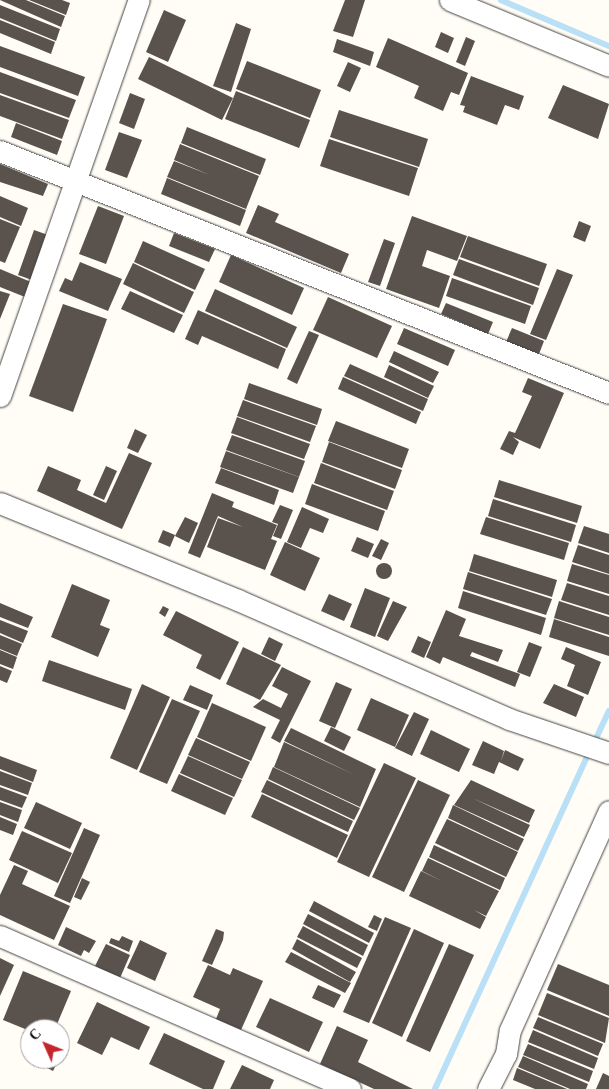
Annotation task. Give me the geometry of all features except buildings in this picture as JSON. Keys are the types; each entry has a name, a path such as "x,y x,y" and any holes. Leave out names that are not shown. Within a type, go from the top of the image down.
{"street":[{"path":"0,396 139,0"},
{"path":"450,0 609,66"},
{"path":"0,151 609,393"},
{"path":"0,502 238,600 509,719 594,747"},
{"path":"488,1089 506,1054 510,1030 609,812"},
{"path":"0,936 350,1089"}],"waterway":[{"path":"501,0 609,46"},
{"path":"594,743 609,711"},
{"path":"435,1089 590,751"}]}
